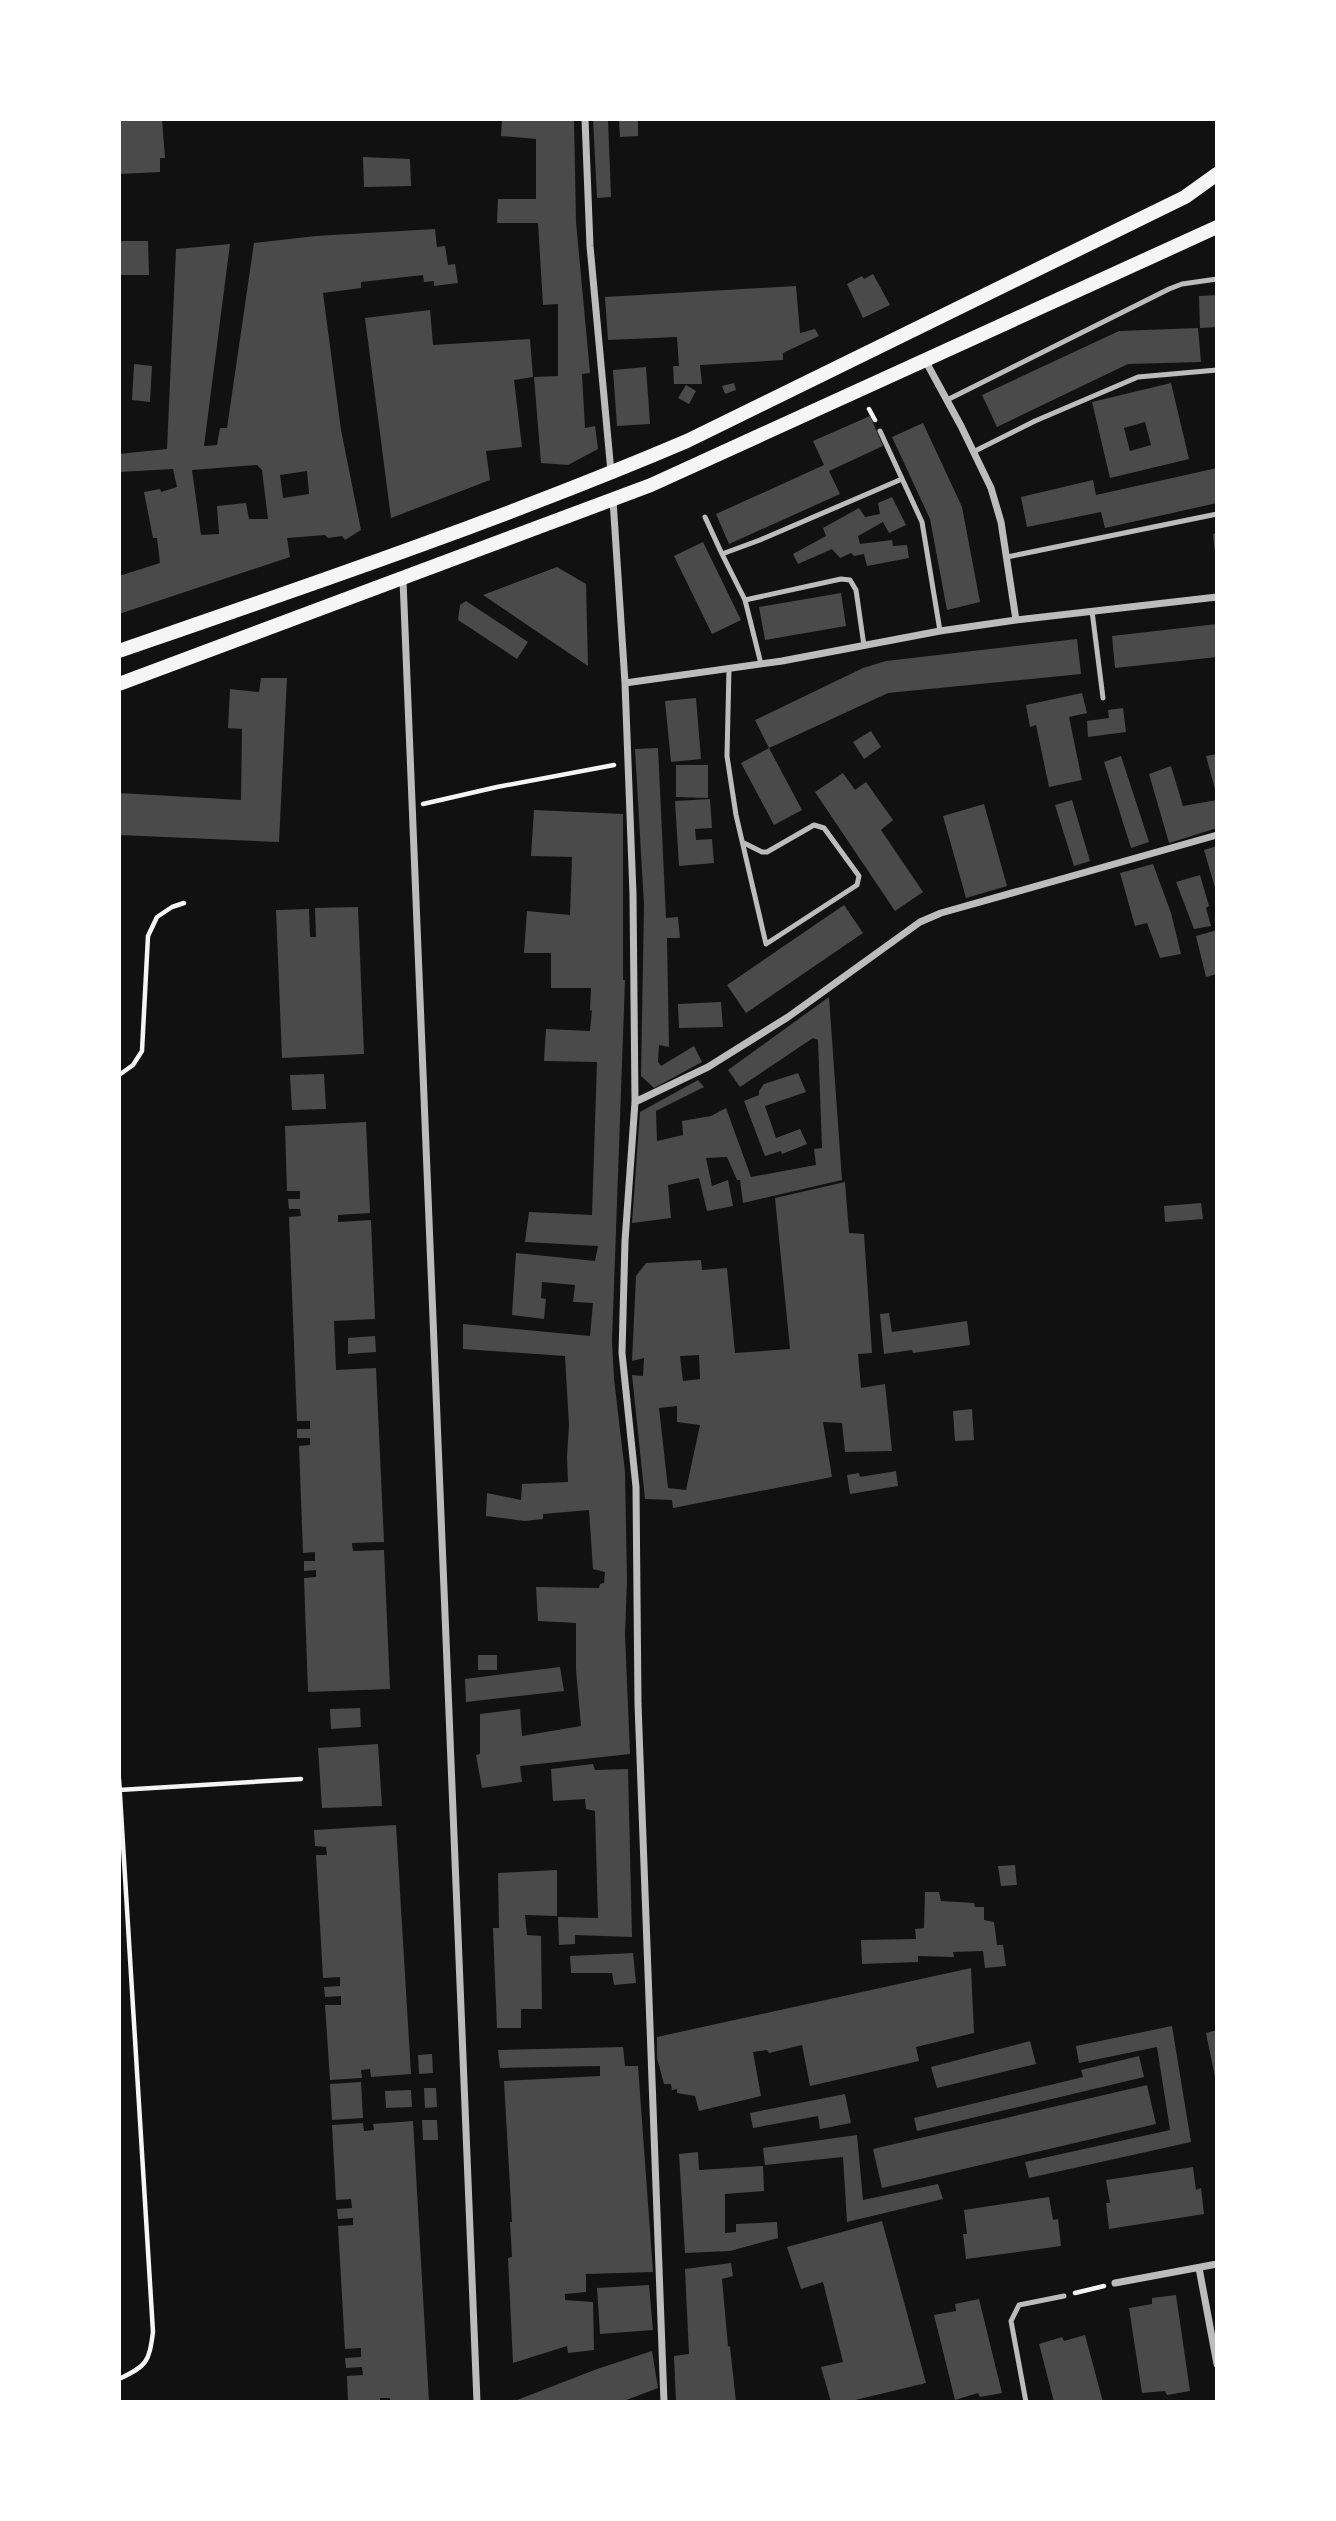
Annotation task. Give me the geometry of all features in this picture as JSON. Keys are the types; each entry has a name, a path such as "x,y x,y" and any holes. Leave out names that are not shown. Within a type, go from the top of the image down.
{"main road":[{"path":"119,651 396,556 612,473 687,441 1185,197 1217,174"},
{"path":"119,684 651,485 1217,227"},
{"path":"612,473 613,499"},
{"path":"396,556 402,580"}],"street":[{"path":"585,119 590,247 612,473"},
{"path":"925,360 991,488 1001,522 1016,620"},
{"path":"613,499 625,683 633,894 635,1102 625,1241 622,1353 636,1487 638,1704 664,2402"},
{"path":"402,580 477,2402"},
{"path":"625,683 761,664 940,631 1217,597"},
{"path":"635,1102 708,1067 788,1017 920,922 952,910 1217,835"},
{"path":"1115,2283 1217,2264"},
{"path":"1199,2268 1217,2364"}],"lane":[{"path":"947,400 1169,289 1182,284 1217,279"},
{"path":"973,452 1035,421 1138,377 1217,370"},
{"path":"880,430 922,522 940,631"},
{"path":"722,554 837,508 902,478"},
{"path":"1007,557 1217,514"},
{"path":"705,517 745,600 761,664"},
{"path":"745,600 841,579 850,580 856,590 864,646"},
{"path":"1092,611 1102,698"},
{"path":"729,668 727,756 736,815 766,944 858,885 859,876 824,828 814,825 767,852 744,843"},
{"path":"1026,2402 1011,2321 1019,2305 1064,2295"}],"path":[{"path":"412,807 497,787 628,762"},
{"path":"119,1075 133,1065 142,1051 148,936 158,917 172,906 184,903"},
{"path":"119,1779 153,2332 148,2360 141,2368 119,2379"},
{"path":"119,1790 301,1779"},
{"path":"1064,2295 1115,2283"}],"building":[{"path":"119,119 162,119 165,158 160,158 160,172 119,174"},
{"path":"502,119 574,119 576,222 590,373 582,374 585,428 595,426 598,449 568,465 541,463 534,377 558,376 558,304 543,305 538,223 497,223 498,199 536,199 536,139 501,136"},
{"path":"593,119 608,119 611,197 597,198"},
{"path":"619,119 638,119 638,136 620,137"},
{"path":"363,157 410,159 411,186 364,187"},
{"path":"435,229 437,247 445,246 448,265 455,264 458,283 434,286 434,281 424,282 423,275 361,282 361,288 323,293 341,430 361,530 345,540 342,536 328,538 325,535 287,538 290,557 119,614 119,576 160,563 157,538 153,538 144,492 160,489 161,492 177,487 173,469 119,472 119,454 167,449 176,249 230,244 204,446 217,445 220,428 227,428 254,243 316,236","holes":["257,465 262,470 268,519 249,519 246,503 217,506 219,534 201,535 192,470","307,471 309,494 283,498 280,475"]},
{"path":"119,241 148,241 149,275 119,275"},
{"path":"873,274 890,305 863,318 847,284"},
{"path":"796,286 800,333 815,329 819,336 783,353 783,360 700,365 702,384 674,384 673,366 679,366 677,337 608,340 605,297"},
{"path":"1217,295 1217,327 1200,328 1199,296"},
{"path":"430,310 433,345 530,339 533,377 514,380 522,447 486,451 490,480 391,518 365,318"},
{"path":"1198,328 1201,362 1128,364 997,427 982,395 1119,331"},
{"path":"134,364 152,366 150,402 132,400"},
{"path":"646,367 650,424 617,426 613,370"},
{"path":"734,383 736,390 725,394 722,386"},
{"path":"1171,383 1189,459 1110,478 1092,402","holes":["1145,422 1151,445 1130,451 1124,428"]},
{"path":"686,385 696,391 689,404 678,398"},
{"path":"870,416 883,446 829,471 840,494 729,544 716,514 824,465 813,441"},
{"path":"923,423 962,507 980,602 947,610 930,519 892,437"},
{"path":"1217,468 1217,503 1105,528 1101,512 1027,527 1021,497 1093,480 1096,495"},
{"path":"892,497 906,525 889,533 883,522 858,536 860,544 892,540 893,546 907,545 909,558 867,566 864,554 854,556 851,553 840,558 832,549 798,564 793,554 826,536 823,528 859,508 865,517 880,514 878,503"},
{"path":"1217,533 1217,554 1215,554 1213,534"},
{"path":"703,542 741,620 712,634 674,556"},
{"path":"557,567 586,584 588,666 483,595"},
{"path":"841,593 846,626 765,640 759,607"},
{"path":"466,601 528,642 517,659 458,620 460,605"},
{"path":"1217,624 1217,657 1115,668 1112,636"},
{"path":"1077,639 1081,674 888,693 769,748 755,720 863,668 886,661"},
{"path":"261,678 287,678 279,842 119,835 119,793 241,800 242,729 228,728 230,689 259,692"},
{"path":"1082,693 1087,713 1069,717 1082,780 1049,787 1036,725 1030,727 1026,705"},
{"path":"696,698 701,759 671,762 665,701"},
{"path":"1123,708 1126,732 1088,737 1087,721 1109,718 1108,710"},
{"path":"871,731 881,747 864,759 853,742"},
{"path":"658,748 666,918 678,917 680,938 667,938 669,1047 659,1045 658,1062 661,1066 694,1046 702,1062 654,1088 641,1076 644,905 635,749"},
{"path":"769,748 802,810 774,825 741,763"},
{"path":"1217,754 1217,793 1216,793 1206,756"},
{"path":"1121,756 1149,842 1131,848 1104,762"},
{"path":"676,765 708,765 708,798 676,797"},
{"path":"1171,766 1183,806 1217,800 1217,828 1169,843 1149,774"},
{"path":"843,773 855,790 866,782 893,820 881,830 923,892 895,911 815,792"},
{"path":"710,799 712,828 695,829 696,840 712,839 714,863 679,866 675,801"},
{"path":"1072,800 1090,861 1074,866 1055,805"},
{"path":"984,804 1007,886 966,898 943,816"},
{"path":"534,810 623,814 625,980 612,1341 625,1472 625,1635 630,1754 520,1766 522,1782 482,1788 476,1755 480,1754 480,1714 520,1709 522,1736 581,1726 576,1670 576,1623 538,1621 536,1587 599,1588 600,1584 604,1583 605,1572 593,1569 589,1510 543,1514 543,1519 525,1521 486,1516 487,1493 521,1500 522,1484 568,1482 569,1425 565,1356 463,1349 463,1324 590,1336 593,1303 573,1302 575,1285 542,1282 541,1298 546,1299 544,1319 512,1315 516,1253 595,1261 598,1246 525,1242 529,1212 592,1215 597,1062 544,1061 546,1029 590,1031 592,1010 590,1011 591,988 551,988 551,953 524,953 527,911 570,915 572,857 531,856"},
{"path":"1217,846 1217,891 1216,891 1204,850"},
{"path":"1153,864 1171,913 1181,954 1160,958 1147,923 1135,926 1120,873"},
{"path":"1200,875 1209,906 1206,908 1211,926 1194,929 1176,882"},
{"path":"844,905 863,933 746,1013 727,985"},
{"path":"358,907 364,1054 282,1058 276,910 309,909 310,937 316,937 315,908"},
{"path":"1217,930 1217,974 1206,977 1196,936"},
{"path":"829,997 842,1180 743,1203 740,1180 737,1180 727,1157 706,1158 712,1186 728,1180 733,1206 707,1211 699,1178 668,1185 671,1218 632,1223 640,1112 698,1080 704,1087 656,1111 657,1141 683,1135 682,1121 711,1116 726,1108 751,1177 816,1165 814,1149 822,1148 818,1040 813,1038 740,1087 728,1070"},
{"path":"721,1002 723,1027 679,1028 678,1004"},
{"path":"798,1073 806,1092 765,1106 776,1138 800,1129 807,1144 782,1154 781,1151 765,1156 744,1101 759,1095 764,1084"},
{"path":"324,1074 326,1109 292,1110 290,1075"},
{"path":"366,1122 370,1213 338,1215 338,1222 371,1220 375,1319 334,1321 336,1370 376,1368 384,1542 352,1543 353,1551 384,1550 390,1689 308,1692 304,1578 316,1577 316,1570 304,1571 304,1561 315,1561 315,1552 303,1553 299,1446 310,1445 310,1438 297,1438 297,1429 310,1429 310,1421 297,1421 289,1217 301,1216 300,1209 289,1209 288,1199 300,1199 300,1191 287,1191 285,1126"},
{"path":"845,1182 849,1233 864,1234 872,1353 858,1354 861,1388 885,1384 892,1451 845,1452 842,1423 823,1422 832,1477 673,1508 672,1500 645,1499 632,1375 643,1376 644,1358 632,1361 636,1276 646,1263 701,1260 702,1270 727,1268 735,1353 790,1349 775,1198","holes":["699,1355 700,1379 683,1381 680,1356","677,1406 677,1422 700,1425 686,1490 668,1488 659,1408"]},
{"path":"1201,1203 1203,1219 1165,1222 1164,1206"},
{"path":"889,1313 892,1332 967,1321 970,1345 884,1354 880,1314"},
{"path":"375,1336 376,1352 348,1354 348,1338"},
{"path":"972,1409 974,1440 955,1441 953,1411"},
{"path":"896,1471 898,1486 850,1494 847,1475 859,1473 860,1477"},
{"path":"478,1655 497,1655 497,1670 478,1670"},
{"path":"560,1667 564,1691 466,1702 465,1679"},
{"path":"360,1708 361,1727 331,1729 330,1709"},
{"path":"378,1744 382,1806 322,1808 318,1748"},
{"path":"593,1764 595,1770 628,1769 632,1937 575,1935 575,1944 559,1945 558,1917 598,1918 595,1811 586,1809 585,1799 553,1801 551,1769"},
{"path":"396,1825 411,2074 371,2077 370,2069 361,2070 362,2078 330,2080 325,2005 341,2005 341,1996 325,1997 324,1987 340,1986 340,1977 323,1978 316,1855 327,1855 326,1847 315,1846 314,1830"},
{"path":"1015,1865 1017,1885 1001,1886 998,1866"},
{"path":"557,1870 557,1916 525,1915 527,1935 541,1936 542,2009 521,2009 521,2028 497,2028 493,1928 499,1928 498,1873"},
{"path":"925,1892 939,1892 941,1901 974,1903 975,1907 984,1907 984,1920 994,1922 997,1945 1003,1945 1006,1966 985,1968 983,1951 953,1952 954,1957 918,1956 918,1962 862,1964 861,1940 916,1939 915,1929 924,1928"},
{"path":"633,1953 636,1983 614,1985 612,1973 571,1973 570,1956"},
{"path":"971,1968 974,2033 916,2047 919,2061 810,2086 802,2045 769,2053 767,2050 753,2052 761,2096 699,2111 695,2096 677,2093 677,2089 672,2090 671,2084 664,2084 657,2058 657,2037"},
{"path":"1172,2026 1191,2142 1029,2178 1025,2162 1170,2130 1157,2047 1079,2063 1076,2046"},
{"path":"1217,2030 1217,2082 1216,2082 1206,2033"},
{"path":"1030,2041 1036,2064 937,2088 931,2067"},
{"path":"623,2047 625,2066 638,2066 653,2272 586,2274 586,2292 565,2294 565,2300 593,2302 594,2350 568,2353 567,2346 513,2363 508,2258 512,2257 512,2222 504,2081 600,2076 600,2066 500,2068 498,2050"},
{"path":"432,2054 433,2073 419,2074 418,2055"},
{"path":"1139,2056 1144,2077 917,2131 914,2118 1083,2077 1081,2070"},
{"path":"361,2082 363,2118 332,2120 330,2084"},
{"path":"1147,2085 1156,2124 882,2188 873,2149"},
{"path":"424,2088 436,2088 437,2107 425,2108"},
{"path":"411,2090 412,2107 386,2108 385,2091"},
{"path":"845,2094 851,2123 820,2129 818,2116 753,2128 750,2113"},
{"path":"422,2120 437,2120 438,2140 423,2140"},
{"path":"413,2121 429,2402 390,2402 390,2398 380,2398 380,2402 348,2402 347,2376 363,2375 362,2367 346,2368 345,2358 361,2357 361,2348 345,2349 338,2226 353,2225 353,2218 338,2219 337,2209 352,2208 351,2199 336,2200 332,2125 363,2123 364,2131 374,2130 373,2124"},
{"path":"857,2135 863,2200 938,2184 943,2199 847,2222 843,2157 765,2165 763,2148"},
{"path":"698,2152 699,2170 763,2166 764,2191 725,2194 725,2233 736,2232 736,2224 777,2222 778,2238 730,2251 685,2253 679,2154"},
{"path":"1193,2167 1196,2190 1201,2188 1204,2214 1109,2229 1106,2203 1110,2203 1106,2180"},
{"path":"1049,2197 1053,2220 1058,2219 1061,2246 966,2259 964,2210"},
{"path":"882,2221 926,2383 847,2402 831,2402 821,2367 843,2362 823,2282 801,2289 787,2247"},
{"path":"731,2263 733,2276 722,2279 736,2402 676,2402 674,2356 689,2354 685,2269"},
{"path":"649,2285 653,2330 600,2334 597,2288"},
{"path":"1176,2295 1190,2391 1167,2395 1165,2391 1142,2393 1129,2308 1152,2304 1152,2298"},
{"path":"979,2299 1002,2393 980,2397 978,2393 955,2400 934,2315 956,2311 955,2304"},
{"path":"1085,2335 1103,2402 1054,2402 1039,2344 1062,2337 1064,2341"},
{"path":"652,2351 658,2388 621,2402 512,2402 597,2369"}]}
